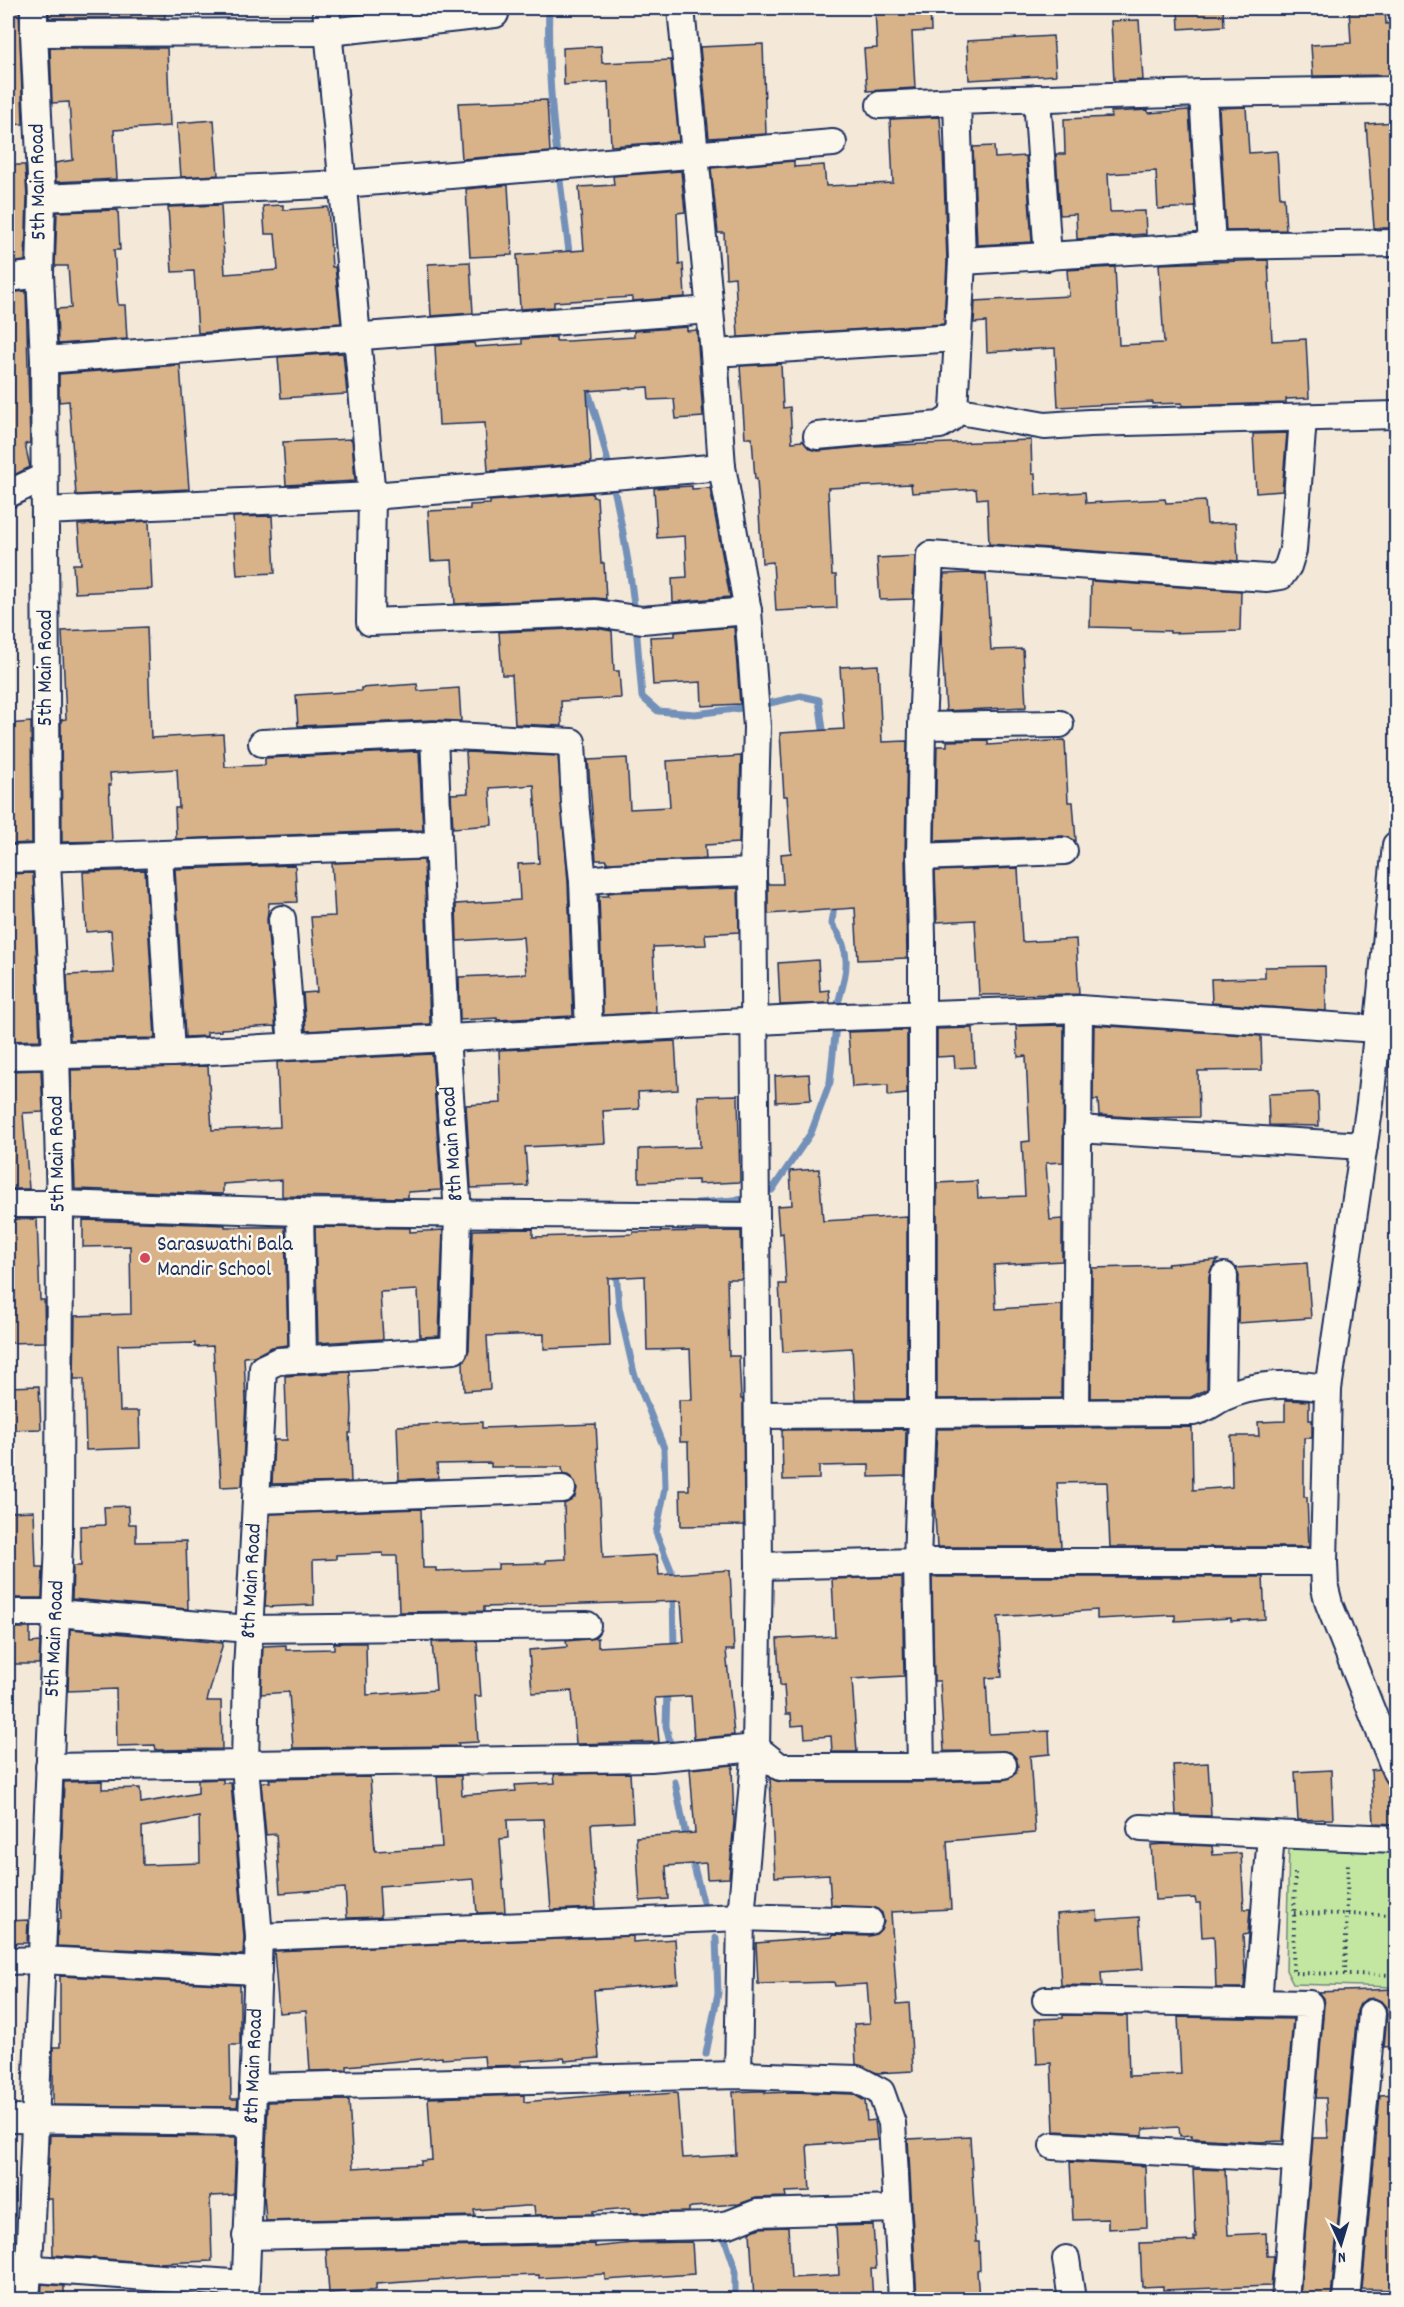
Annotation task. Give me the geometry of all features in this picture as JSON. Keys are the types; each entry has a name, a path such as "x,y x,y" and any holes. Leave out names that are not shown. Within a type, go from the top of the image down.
{"street":[{"name":"5th Main Road","path":"26,2300 18,2268 35,2119 59,1542 60,1204 48,860 44,360 40,274 42,198 34,8"},
{"path":"681,8 714,353 722,467 748,611 757,727 753,872 759,1566 756,1748 741,1917 738,2075"},
{"path":"34,33 495,14"},
{"path":"327,20 372,496 370,622 596,613 642,620 748,611"},
{"path":"880,105 1203,93 1396,90"},
{"path":"1203,93 1212,246"},
{"path":"1037,98 1048,257"},
{"path":"817,436 940,425 951,418 954,410 962,261 957,101"},
{"path":"42,198 343,184 833,142"},
{"path":"962,261 1212,246 1396,243"},
{"path":"8,278 40,274"},
{"path":"44,360 710,310"},
{"path":"714,353 957,338"},
{"path":"954,410 1045,426 1396,416"},
{"path":"921,1767 917,1562 922,1414 920,857 922,726 930,555 1267,578 1281,576 1288,567 1293,550 1302,417"},
{"path":"45,511 372,496 722,467"},
{"path":"8,494 44,477"},
{"path":"922,726 1060,724"},
{"path":"262,743 434,735 572,742 575,803 583,881 589,1030"},
{"name":"8th Main Road","path":"245,2292 259,1937 245,1765 249,1629 263,1368 278,1361 454,1350 458,1214 446,1037 434,735"},
{"path":"8,859 48,860 438,845"},
{"path":"1396,845 1364,1146 1328,1389 1324,1562 1325,1588 1329,1604 1396,1772"},
{"path":"920,857 1064,850"},
{"path":"159,855 171,1053"},
{"path":"583,881 616,877 753,872"},
{"path":"282,919 292,1046"},
{"path":"8,1056 171,1053 816,1018 1079,1009 1377,1029"},
{"path":"1076,1413 1079,1009"},
{"path":"1077,1129 1364,1146"},
{"path":"8,1204 300,1212 756,1216"},
{"path":"300,1212 303,1360"},
{"path":"1222,1398 1224,1276"},
{"path":"758,1414 1193,1412 1209,1408 1222,1398 1262,1386 1313,1386 1328,1389"},
{"path":"256,1500 562,1490"},
{"path":"759,1566 917,1562 1324,1562"},
{"path":"8,1613 56,1613 249,1629 587,1625"},
{"path":"49,1767 651,1758 756,1748 780,1767 1003,1765"},
{"path":"1140,1828 1396,1839"},
{"path":"1258,2003 1271,1834"},
{"path":"259,1937 741,1917 869,1921"},
{"path":"8,1961 41,1960 258,1971"},
{"path":"1046,2000 1309,2004 1285,2300"},
{"path":"1346,2300 1371,2013"},
{"path":"253,2087 738,2075 857,2079 881,2092 892,2123 902,2300"},
{"path":"8,2119 251,2122"},
{"path":"1053,2146 1296,2160"},
{"path":"246,2236 715,2226 729,2224 757,2213 897,2209"},
{"path":"1066,2259 1072,2300"},
{"path":"18,2268 245,2292"}],"path":[{"path":"1345,1974 1348,1856"},
{"path":"1295,1867 1293,1973 1396,1975"},
{"path":"1294,1913 1396,1915"}],"green space":[{"path":"1289,1846 1396,1849 1396,1987 1293,1984 1286,1970"}],"building":[{"path":"8,8 19,8 23,124 8,125"},
{"path":"49,8 164,8 165,18 49,18"},
{"path":"875,8 930,8 931,31 912,32 915,88 867,91 864,49 877,48"},
{"path":"1178,8 1223,8 1224,26 1179,29"},
{"path":"1349,8 1385,8 1386,24 1396,23 1396,75 1313,76 1311,45 1351,43"},
{"path":"1139,20 1143,80 1114,81 1111,21"},
{"path":"1053,36 1056,75 969,80 967,41"},
{"path":"763,44 766,134 709,138 700,47"},
{"path":"601,46 602,63 671,60 679,141 611,146 608,82 564,85 563,48"},
{"path":"50,48 167,48 170,126 114,130 117,179 56,182 55,163 73,160 69,102 52,103"},
{"path":"547,100 550,152 462,159 458,103"},
{"path":"1246,107 1249,153 1277,151 1280,197 1284,197 1286,230 1226,231 1219,108"},
{"path":"1148,110 1148,113 1189,110 1195,207 1158,209 1156,171 1108,174 1110,212 1145,211 1146,234 1077,239 1076,214 1060,215 1056,154 1065,154 1064,119 1111,117 1111,112"},
{"path":"940,117 947,261 944,324 738,337 735,277 726,278 724,233 718,233 711,168 794,161 794,167 824,165 826,186 893,183 890,119"},
{"path":"214,120 218,175 181,177 177,123"},
{"path":"1396,122 1396,228 1374,228 1366,124"},
{"path":"994,146 995,158 1026,156 1032,242 977,245 973,147"},
{"path":"8,165 25,165 27,198 25,261 8,263"},
{"path":"681,171 685,212 677,213 679,265 683,264 685,297 632,301 632,297 554,302 554,307 520,309 517,255 584,250 579,187 614,185 613,176"},
{"path":"508,185 512,255 470,257 466,189"},
{"path":"221,205 225,274 278,270 275,234 265,234 263,206 283,205 283,210 328,207 332,267 335,267 341,323 198,333 194,271 172,272 168,207"},
{"path":"118,210 120,250 114,250 118,305 125,305 127,339 58,344 57,309 71,308 68,266 55,266 57,212"},
{"path":"1268,260 1272,341 1306,339 1309,398 1286,399 1286,403 1182,406 1182,403 1153,404 1153,402 1058,407 1055,348 987,352 986,322 974,323 975,301 1069,296 1067,270 1115,267 1119,345 1164,343 1159,264"},
{"path":"470,262 473,313 431,316 428,264"},
{"path":"26,291 30,443 25,444 30,467 8,478 8,293"},
{"path":"687,327 687,331 697,330 703,417 676,419 674,399 649,400 648,387 587,391 591,463 488,471 485,423 439,425 435,346 474,343 475,347 522,344 522,339 556,337 556,341 568,341 634,337 634,331"},
{"path":"343,353 347,394 281,398 278,357"},
{"path":"781,364 783,408 790,407 792,442 803,441 810,449 818,451 871,446 1031,440 1032,474 1035,474 1036,495 1085,492 1086,503 1165,499 1166,503 1205,501 1207,524 1236,523 1238,561 989,544 987,498 977,499 976,489 912,493 911,484 828,488 832,575 836,575 837,608 776,611 773,562 762,563 757,479 755,479 752,438 745,438 740,366"},
{"path":"180,365 189,489 76,495 69,401 59,402 59,374"},
{"path":"1287,433 1282,491 1256,493 1253,434"},
{"path":"352,439 355,481 286,485 283,442"},
{"path":"692,486 692,489 710,488 730,597 673,602 672,578 687,577 685,536 657,538 654,488"},
{"path":"592,493 593,497 597,497 601,563 604,563 606,599 455,604 452,560 431,561 428,511 470,509 470,505 490,504 490,501"},
{"path":"272,516 275,573 237,575 233,517"},
{"path":"149,521 152,589 75,593 73,564 81,564 78,525"},
{"path":"915,556 913,599 880,600 877,558"},
{"path":"944,574 986,574 991,650 1023,649 1026,707 946,711 941,633"},
{"path":"1091,581 1241,591 1240,631 1170,633 1170,631 1130,630 1130,628 1090,627"},
{"path":"147,627 151,738 223,734 225,767 265,765 265,758 419,751 423,830 176,839 175,808 179,808 177,769 110,773 112,841 62,842 61,720 66,719 62,631"},
{"path":"734,627 740,704 702,706 701,682 653,685 650,637 675,636 675,632"},
{"path":"595,628 612,631 614,671 619,671 621,698 561,701 562,726 515,724 512,675 502,675 499,632"},
{"path":"878,665 882,742 907,741 905,857 907,958 858,960 855,908 768,914 768,884 783,884 781,854 791,853 780,733 844,729 840,667"},
{"path":"417,684 418,691 459,688 461,721 433,720 298,726 296,695 361,691 361,688"},
{"path":"31,722 32,843 8,844 8,724"},
{"path":"988,740 988,745 1065,740 1068,802 1073,802 1076,841 1063,836 935,841 937,746 947,746 947,741"},
{"path":"466,752 558,756 568,882 573,1016 460,1020 459,977 526,974 523,937 457,941 456,904 520,900 518,864 539,863 534,785 490,788 492,825 453,828 451,794 468,793"},
{"path":"741,756 739,843 705,845 706,859 607,863 607,860 596,860 588,760 627,758 630,809 670,807 667,761"},
{"path":"424,860 430,1024 306,1031 303,993 317,992 311,917 335,916 332,863"},
{"path":"295,865 297,902 269,903 267,920 276,1032 275,1026 221,1029 221,1031 207,1032 207,1036 185,1037 175,869"},
{"path":"1018,868 1022,942 1076,939 1079,994 979,995 975,920 937,922 935,871"},
{"path":"145,870 155,1038 70,1040 67,975 114,973 111,930 86,932 83,872"},
{"path":"33,873 40,1040 8,1041 8,874"},
{"path":"738,888 739,932 705,934 706,945 653,947 656,1012 603,1015 599,896 609,896 608,893 617,892"},
{"path":"818,960 820,991 829,990 830,1003 780,1005 778,963"},
{"path":"1325,966 1326,1011 1212,1003 1211,979 1265,978 1265,967"},
{"path":"1064,1025 1063,1162 1046,1163 1050,1220 1062,1219 1062,1261 994,1265 996,1309 1062,1305 1061,1398 937,1399 937,1183 977,1181 978,1198 1025,1196 1022,1142 1030,1141 1026,1056 1018,1057 1016,1026"},
{"path":"1094,1025 1261,1036 1262,1070 1198,1071 1199,1117 1143,1118 1099,1115 1098,1100 1093,1100"},
{"path":"973,1028 975,1067 955,1068 954,1056 937,1057 937,1029"},
{"path":"907,1030 907,1094 888,1096 888,1085 852,1087 848,1032"},
{"path":"675,1041 678,1090 638,1092 639,1109 603,1111 605,1143 525,1147 528,1186 471,1188 466,1105 501,1103 499,1050"},
{"path":"432,1054 441,1190 408,1192 408,1198 282,1196 282,1180 223,1184 223,1194 75,1189 71,1070 208,1066 212,1130 280,1127 277,1062"},
{"path":"41,1070 43,1112 23,1113 29,1189 8,1189 8,1071"},
{"path":"809,1074 811,1100 776,1102 775,1076"},
{"path":"1318,1092 1319,1126 1269,1125 1268,1094"},
{"path":"738,1095 740,1182 698,1184 698,1180 639,1182 639,1149 700,1147 698,1096"},
{"path":"819,1169 823,1221 907,1216 907,1399 855,1399 852,1348 783,1352 779,1284 786,1284 783,1233 779,1234 777,1206 792,1205 790,1171"},
{"path":"8,1219 37,1219 40,1300 44,1300 45,1342 8,1343 8,1301 10,1301"},
{"path":"83,1220 225,1225 225,1227 285,1227 288,1345 272,1347 255,1356 244,1357 246,1401 242,1486 221,1487 213,1346 195,1347 195,1343 118,1345 120,1411 139,1411 140,1448 86,1450 84,1379 74,1379 75,1316 131,1314 130,1246 83,1247"},
{"path":"315,1227 410,1228 410,1232 443,1230 439,1336 420,1337 418,1290 380,1292 383,1339 318,1343"},
{"path":"533,1229 533,1237 633,1234 633,1232 741,1231 742,1279 727,1279 729,1356 739,1356 741,1399 743,1399 744,1525 681,1526 680,1490 689,1490 688,1442 680,1442 679,1400 692,1400 690,1349 647,1350 645,1276 608,1278 610,1346 544,1349 544,1334 487,1336 490,1389 464,1391 463,1362 469,1350 473,1230"},
{"path":"1218,1260 1209,1276 1207,1389 1191,1397 1091,1398 1092,1268 1168,1266 1167,1264"},
{"path":"1307,1263 1311,1318 1238,1323 1239,1276 1236,1268"},
{"path":"350,1372 351,1482 272,1484 274,1440 287,1440 285,1376"},
{"path":"39,1386 41,1429 8,1430 8,1387"},
{"path":"1285,1400 1309,1401 1312,1438 1304,1438 1304,1497 1307,1497 1309,1547 1110,1547 1107,1482 1057,1483 1061,1547 937,1547 934,1500 937,1429 1192,1427 1193,1490 1232,1487 1231,1436 1259,1436 1258,1422 1285,1421"},
{"path":"482,1422 482,1428 596,1424 603,1558 657,1555 659,1575 730,1570 734,1650 726,1650 734,1735 694,1739 691,1696 655,1698 659,1742 576,1744 572,1691 532,1693 529,1650 567,1647 566,1641 598,1638 598,1647 684,1642 681,1601 484,1607 484,1611 399,1612 397,1556 383,1556 383,1553 336,1555 336,1559 313,1560 314,1605 265,1607 270,1514 421,1509 423,1568 436,1568 436,1571 498,1569 498,1564 546,1563 546,1560 566,1559 564,1504 575,1497 577,1488 570,1476 563,1474 562,1467 491,1467 491,1463 437,1464 438,1478 399,1480 397,1426"},
{"path":"906,1429 905,1476 869,1477 869,1465 819,1466 819,1479 783,1480 782,1430"},
{"path":"128,1506 129,1524 136,1524 136,1542 186,1541 188,1609 72,1599 73,1566 81,1566 80,1526 105,1525 104,1507"},
{"path":"34,1511 36,1567 43,1567 42,1598 8,1598 8,1512"},
{"path":"902,1577 904,1676 852,1679 857,1752 832,1752 831,1736 805,1738 804,1725 792,1726 791,1714 786,1714 784,1685 780,1686 777,1639 835,1636 832,1579"},
{"path":"932,1577 1263,1577 1265,1619 1175,1621 1175,1615 1097,1619 1097,1610 998,1617 1002,1677 986,1678 989,1734 1049,1731 1050,1754 1030,1756 1035,1833 947,1841 951,1909 891,1912 897,2004 909,2003 913,2071 877,2073 856,2064 854,2024 870,2023 867,1984 835,1986 834,1982 758,1984 756,1943 832,1937 832,1935 869,1936 876,1934 884,1922 882,1913 876,1908 831,1905 829,1874 775,1877 770,1778 780,1782 921,1782 1003,1780 1016,1773 1018,1765 1016,1758 1010,1752 944,1751 940,1681 934,1681"},
{"path":"8,1628 30,1628 30,1643 40,1642 39,1664 8,1664"},
{"path":"70,1629 223,1643 207,1701 221,1701 222,1749 156,1750 155,1745 117,1746 116,1689 68,1691"},
{"path":"477,1641 481,1696 475,1696 478,1742 458,1743 459,1746 293,1748 289,1692 261,1694 263,1646 286,1645 286,1650 334,1649 334,1643 366,1643 367,1695 436,1690 432,1642"},
{"path":"1208,1763 1211,1816 1176,1815 1173,1765"},
{"path":"733,1765 734,1821 729,1878 707,1879 706,1863 666,1866 668,1899 640,1901 636,1837 695,1833 690,1769"},
{"path":"1379,1769 1386,1783 1396,1787 1396,1824 1374,1823 1371,1770"},
{"path":"1331,1770 1333,1819 1298,1820 1295,1772"},
{"path":"630,1773 633,1822 591,1824 596,1908 551,1910 544,1819 507,1820 508,1838 500,1839 505,1912 477,1913 474,1879 379,1886 381,1917 347,1918 345,1888 280,1893 276,1834 266,1835 261,1782 270,1782 269,1779 370,1777 375,1851 442,1847 437,1776 461,1776 462,1795 516,1791 515,1785 555,1783 554,1774"},
{"path":"223,1779 223,1783 231,1783 244,1937 243,1955 57,1946 58,1919 61,1919 64,1782 102,1781 102,1789 140,1788 141,1803 198,1793 198,1780","holes":["199,1817 200,1863 143,1865 142,1827"]},
{"path":"1151,1845 1212,1846 1213,1855 1241,1853 1244,1909 1250,1909 1248,1934 1243,1935 1244,1988 1216,1988 1214,1936 1202,1937 1200,1903 1196,1903 1195,1898 1155,1900"},
{"path":"1097,1911 1098,1920 1139,1917 1143,1969 1101,1972 1102,1986 1061,1985 1057,1914"},
{"path":"28,1920 27,1943 8,1943 8,1921"},
{"path":"633,1936 633,1942 675,1939 678,1983 594,1990 599,2058 521,2061 522,2065 485,2066 484,2056 442,2059 442,2057 347,2066 347,2070 310,2071 306,2011 279,2013 274,1951"},
{"path":"60,1976 240,1985 240,2045 230,2045 231,2099 238,2099 237,2107 53,2105 53,2047 60,2047"},
{"path":"1396,1989 1396,2046 1384,2047 1387,2014 1386,2007 1381,2001 1374,1998 1366,1999 1357,2011 1331,2298 1300,2298 1313,2138 1328,2138 1326,2098 1316,2098 1324,2005 1323,1998 1318,1992"},
{"path":"1063,2015 1127,2016 1129,2076 1181,2074 1178,2017 1293,2019 1283,2141 1192,2138 1192,2135 1180,2136 1179,2127 1143,2129 1143,2136 1054,2131 1051,2063 1037,2064 1035,2019 1063,2018"},
{"path":"765,2091 765,2093 853,2094 865,2101 867,2121 875,2120 877,2140 807,2145 810,2191 785,2192 786,2197 756,2198 739,2204 692,2207 689,2208 689,2212 631,2213 630,2208 593,2211 593,2214 535,2215 534,2206 525,2206 474,2210 475,2216 266,2221 264,2194 268,2102 349,2100 353,2168 421,2164 421,2161 432,2160 428,2098 524,2095 524,2102 624,2093 628,2093 628,2096 677,2093 682,2158 736,2155 733,2092"},
{"path":"1396,2094 1396,2290 1362,2289 1380,2095"},
{"path":"50,2135 236,2137 234,2195 210,2196 212,2261 158,2263 53,2255 52,2199 47,2199"},
{"path":"970,2136 976,2242 979,2242 980,2270 977,2271 979,2300 917,2300 908,2139"},
{"path":"1070,2162 1145,2166 1147,2227 1108,2229 1108,2219 1073,2220"},
{"path":"1193,2169 1225,2170 1228,2235 1266,2233 1267,2256 1274,2256 1271,2286 1163,2290 1163,2286 1142,2287 1140,2243 1194,2241 1196,2237"},
{"path":"873,2225 876,2269 871,2269 873,2300 754,2300 750,2232 760,2228 788,2227 791,2278 839,2275 836,2226"},
{"path":"692,2242 694,2274 605,2280 605,2274 539,2278 539,2275 476,2277 376,2284 376,2290 329,2293 326,2249 595,2244 595,2247 633,2243"},
{"path":"42,2284 64,2286 64,2300 41,2300"}],"waterway":[{"path":"549,8 552,103 570,260"},
{"path":"586,384 618,506 635,614"},
{"path":"636,625 642,697 658,711 695,714 750,707"},
{"path":"761,705 801,696 819,700 824,737"},
{"path":"834,901 832,924 839,935 846,955 845,974 837,1007"},
{"path":"772,1190 811,1133 830,1082 836,1025"},
{"path":"697,1203 747,1199"},
{"path":"616,1270 619,1307 634,1373 664,1448 665,1489 656,1533 671,1570 672,1583"},
{"path":"673,1594 674,1649"},
{"path":"667,1690 666,1726 671,1747"},
{"path":"675,1782 687,1842"},
{"path":"691,1855 703,1902"},
{"path":"706,2054 718,1993 716,1938"},
{"path":"724,2236 735,2268 735,2300"}],"place":[{"name":"Saraswathi Bala Mandir School","path":"145,1258"}]}
